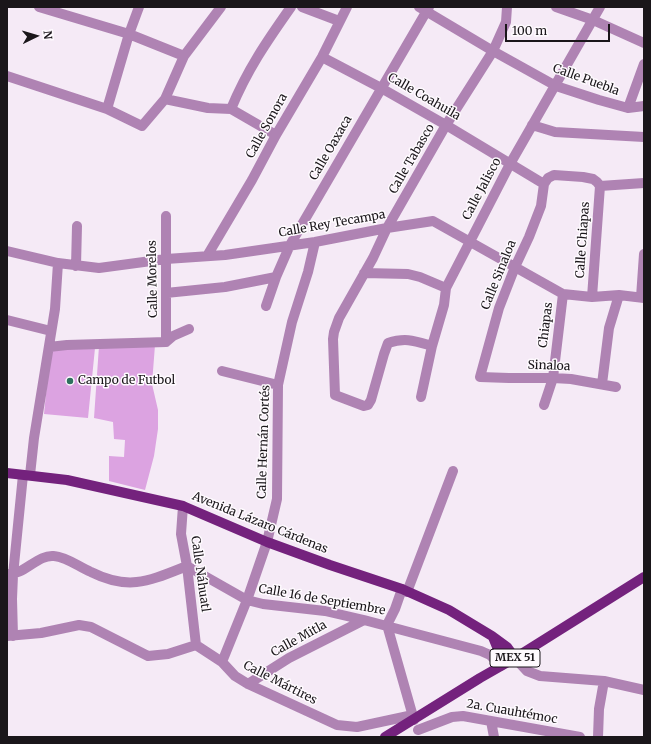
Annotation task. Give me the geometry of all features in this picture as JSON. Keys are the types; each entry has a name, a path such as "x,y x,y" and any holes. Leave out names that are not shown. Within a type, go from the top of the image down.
{"main road":[{"name":"Avenida Lázaro Cárdenas","path":"7,473 96,486 183,506 267,542 404,590 450,610 507,647 515,658"},
{"name":"MEX 51","path":"385,737 414,717 515,658 644,577"},
{"path":"492,636 503,665"}],"street":[{"path":"39,7 63,11 129,34 184,56"},
{"path":"107,109 138,7"},
{"path":"7,76 107,109 142,126 165,99 184,56 221,7"},
{"path":"231,109 241,84 290,7"},
{"path":"302,7 339,21"},
{"name":"Calle Sonora","path":"207,256 322,57 347,7"},
{"name":"Calle Tabasco","path":"432,346 411,340 399,340 388,343 371,400 368,404 364,406 335,395 333,340 339,318 373,258 387,228 446,125 493,51 506,22 507,7"},
{"path":"556,7 594,20 644,43"},
{"name":"Calle Jalisco","path":"421,397 432,346 444,305 446,288 510,164 594,20 600,7"},
{"name":"Calle Puebla","path":"425,9 493,51 556,86 628,108 644,106"},
{"name":"Calle Oaxaca","path":"266,306 276,277 290,245 425,9"},
{"name":"Calle Coahuila","path":"322,57 381,88 510,164"},
{"path":"628,108 640,71 644,64"},
{"path":"165,99 208,108 231,109 276,135"},
{"path":"532,125 555,132 644,137"},
{"path":"510,164 544,184 548,178 554,175 593,179 600,186 644,183"},
{"name":"Calle Sinaloa","path":"480,376 499,308 541,206 544,184"},
{"name":"Calle Chiapas","path":"592,297 600,186"},
{"name":"Calle Morelos","path":"166,216 166,342"},
{"name":"Calle Rey Tecampa","path":"7,251 58,263 99,268 166,259 226,255 315,242 432,221 563,294 592,297 619,295 642,297"},
{"path":"76,266 77,226"},
{"name":"Calle Hernán Cortés","path":"222,662 247,600 267,542 277,499 278,385 292,322 308,272 315,242"},
{"path":"642,297 644,254"},
{"path":"58,263 55,309 10,574 12,599 10,636 42,634 79,625 91,627 148,656 164,655 196,645"},
{"path":"364,273 408,274 420,277 446,288"},
{"path":"166,293 225,287 276,277"},
{"name":"Chiapas","path":"544,405 553,378 563,294"},
{"path":"602,384 610,328 619,295"},
{"path":"7,320 51,331"},
{"path":"49,347 166,342 173,336 189,329"},
{"path":"222,371 278,385"},
{"name":"Sinaloa","path":"480,376 509,378 553,378 602,384 616,388"},
{"path":"419,734 387,625 404,590 453,471"},
{"name":"Calle Náhuatl","path":"183,506 181,534 187,566 196,645"},
{"path":"10,574 48,556 69,560 103,578 120,582 135,583 152,580 187,566"},
{"name":"Calle 16 de Septiembre","path":"187,566 247,600 263,604 324,612 387,625 422,636 481,651 490,655 503,665"},
{"name":"Calle Mitla","path":"248,684 289,658 364,620"},
{"name":"Calle Mártires","path":"196,645 222,662 235,676 248,684 337,725 357,727 414,717"},
{"path":"515,658 527,671 540,676 604,681 644,690"},
{"path":"598,737 604,681"},
{"name":"2a. Cuauhtémoc","path":"419,734 456,716 580,737"},
{"path":"491,721 494,737"}],"shaded area":[{"name":"Campo de Futbol","path":"51,344 95,348 88,418 44,414"},
{"path":"155,345 152,384 158,410 158,429 154,456 145,490 109,481 109,456 124,457 125,440 114,439 113,422 94,418 99,346"}],"place":[{"name":"Campo de Futbol","path":"70,381"}]}
